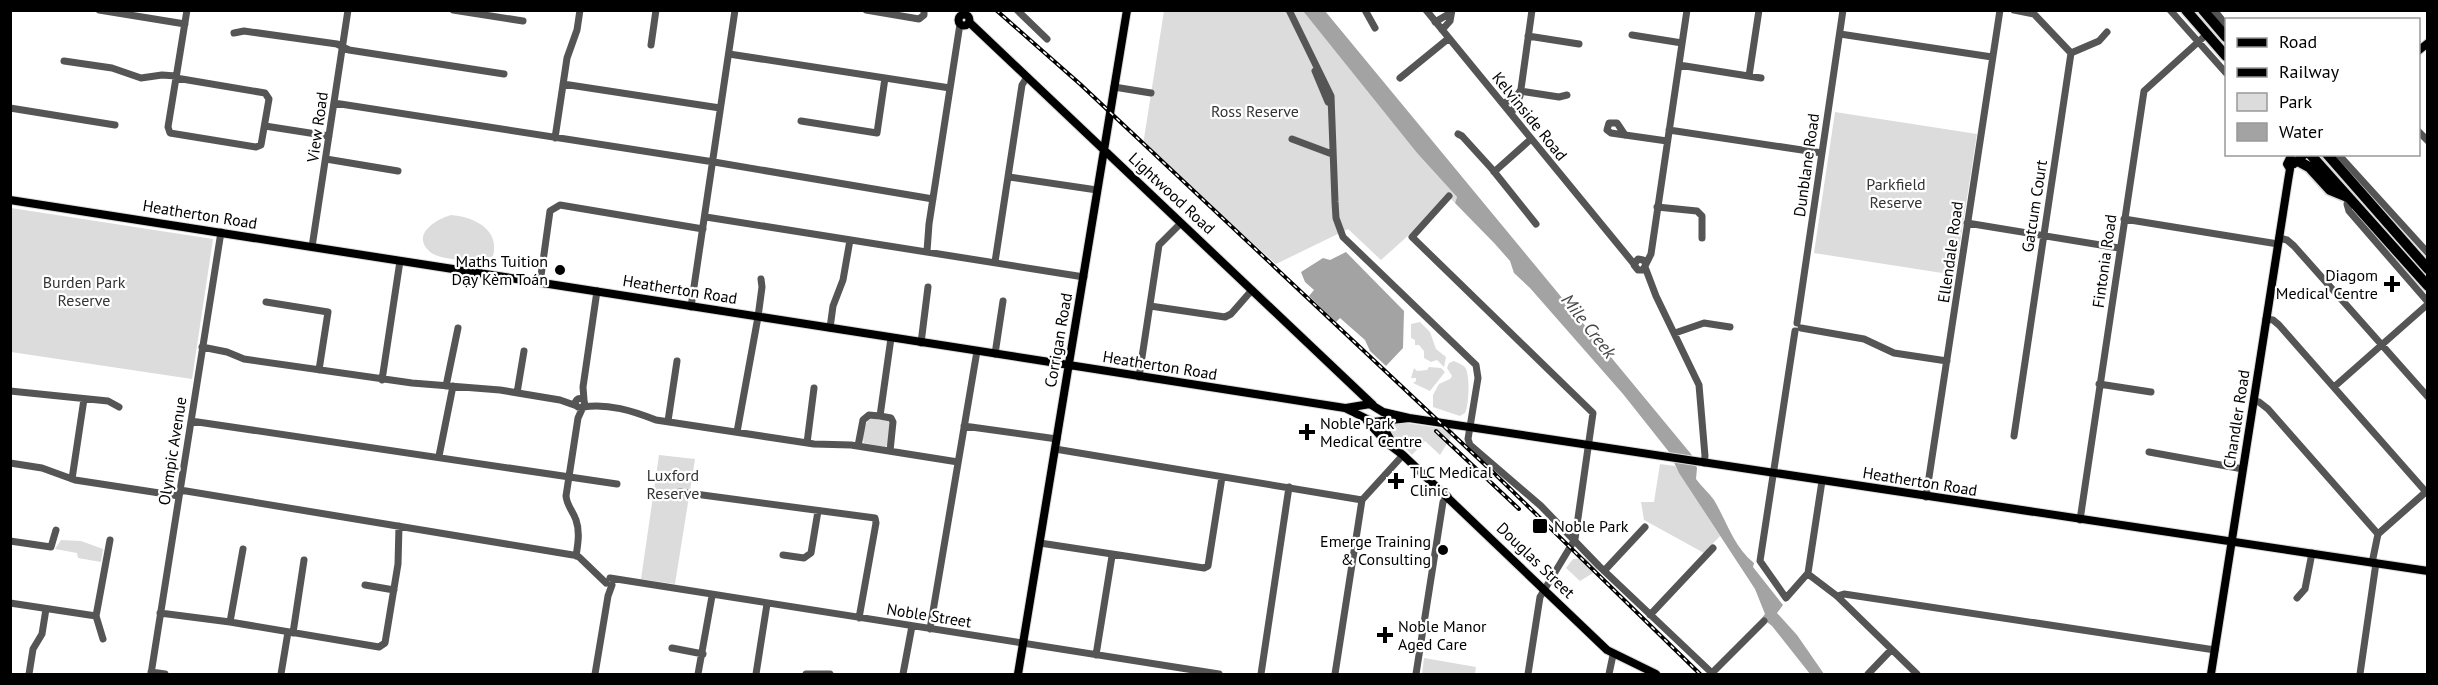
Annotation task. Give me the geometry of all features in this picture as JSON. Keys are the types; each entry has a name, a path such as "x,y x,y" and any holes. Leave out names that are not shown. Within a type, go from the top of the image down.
{"highway":[{"path":"2186,10 2203,38 2225,55"},
{"path":"2203,10 2225,36"},
{"path":"2312,156 2427,286"},
{"path":"2329,156 2427,269"},
{"path":"2294,159 2309,167 2330,190 2350,198"}],"main road":[{"name":"Corrigan Road","path":"1018,675 1126,10"},
{"name":"Lightwood Road","path":"962,18 1374,406"},
{"name":"Chandler Road","path":"2211,675 2278,241 2294,159"},
{"name":"Heatherton Road","path":"10,200 1139,377 1345,408 1374,406 1383,412 1404,418 2427,571"},
{"name":"Lightwood Road","path":"1354,387 1363,406"},
{"path":"1363,406 1361,412 1365,419"},
{"name":"Douglas Street","path":"1374,406 1387,435 1403,455"},
{"name":"Heatherton Road","path":"1345,408 1365,419 1380,422 1404,418"},
{"path":"1387,435 1389,425 1404,418"},
{"name":"Douglas Street","path":"1365,419 1387,443 1448,496 1613,655 1646,668 1656,675"}],"street":[{"path":"99,10 185,24"},
{"path":"64,61 115,69 141,78 162,75 176,77 264,92 269,99 262,143 258,147 167,134 168,125 176,77 185,24 187,10"},
{"name":"View Road","path":"312,247 348,10"},
{"path":"453,10 523,21"},
{"path":"555,138 567,58 577,30 580,10"},
{"path":"651,45 656,10"},
{"path":"691,307 735,10"},
{"path":"866,10 919,19 924,15 924,10"},
{"path":"1017,10 1047,39"},
{"path":"1287,10 1322,86 1330,111 1336,218 1343,237 1476,365 1478,378 1468,440 1472,448 1537,503 1575,539 1604,571 1713,674 1764,621"},
{"path":"1365,10 1375,28"},
{"name":"Kelvinside Road","path":"1426,10 1614,238 1641,264 1699,385 1705,456 1699,463"},
{"path":"1435,22 1451,10"},
{"path":"1442,30 1450,21 1451,10"},
{"path":"1511,114 1519,101 1532,10"},
{"path":"1641,264 1651,246 1687,10"},
{"path":"1749,76 1759,10"},
{"name":"Dunblane Road","path":"1808,572 1784,600 1760,562 1798,328 1843,10"},
{"name":"Ellendale Road","path":"1926,497 2000,10"},
{"path":"2014,10 2034,14 2071,53 2099,41 2107,32"},
{"path":"2170,10 2203,38 2225,71"},
{"path":"2214,10 2225,24"},
{"path":"927,251 962,18"},
{"path":"234,33 244,31 337,44 343,48 504,74"},
{"path":"1840,34 1992,57"},
{"path":"1632,35 1682,43"},
{"path":"1528,36 1579,44"},
{"path":"1400,78 1449,38"},
{"name":"Fintonia Road","path":"2080,520 2144,92 2203,38"},
{"name":"Gatcum Court","path":"2014,436 2071,53"},
{"path":"729,54 950,88"},
{"path":"1679,65 1761,78"},
{"path":"995,262 1022,85 1027,77"},
{"path":"801,122 877,134 885,78"},
{"path":"563,84 720,108"},
{"path":"1114,87 1151,93"},
{"path":"1520,91 1559,97 1567,95"},
{"path":"1503,103 1514,99 1520,91"},
{"path":"334,104 714,162 933,199"},
{"path":"10,108 115,125"},
{"path":"265,126 329,136"},
{"path":"1669,130 1822,153"},
{"path":"1458,134 1494,172 1536,224"},
{"path":"1625,135 1667,141"},
{"path":"1292,139 1332,154"},
{"path":"1494,172 1531,139"},
{"path":"2340,156 2427,253"},
{"path":"326,159 398,171"},
{"path":"1009,177 1097,190"},
{"path":"1449,196 1412,237 1590,408 1593,416 1575,539 1540,597 1528,675"},
{"path":"2334,387 2427,303 2349,212 2347,204 2350,198"},
{"path":"540,283 550,211 553,207 560,205 704,229"},
{"path":"1657,207 1699,212 1702,238"},
{"path":"706,217 1084,277"},
{"path":"2124,219 2278,241 2287,240 2427,397"},
{"path":"1139,377 1159,245 1181,223"},
{"path":"1967,223 2120,248"},
{"name":"Olympic Avenue","path":"151,673 221,232"},
{"path":"830,328 833,306 843,280 850,240"},
{"path":"382,380 400,261"},
{"path":"737,432 758,317 761,279"},
{"path":"921,342 928,288"},
{"path":"1150,306 1225,317 1231,314 1251,290"},
{"path":"575,554 578,536 576,520 567,500 597,291"},
{"path":"995,354 1003,301"},
{"path":"266,302 328,312 319,370"},
{"path":"2266,319 2279,325 2427,491 2378,534 2360,675"},
{"path":"1675,333 1704,323 1730,327"},
{"path":"439,456 458,328"},
{"path":"1798,328 1864,339 1894,353 1947,361"},
{"path":"880,416 891,338"},
{"path":"202,347 227,352 244,359 382,380 517,393 633,411 656,420 807,443 858,446 958,462"},
{"path":"517,393 524,351"},
{"path":"930,629 977,351"},
{"path":"668,421 677,361"},
{"path":"2099,384 2151,392"},
{"path":"807,443 814,388"},
{"path":"10,391 111,402 119,407"},
{"path":"72,479 84,399"},
{"path":"2254,401 2268,409 2378,534"},
{"path":"858,446 863,420 869,416 880,416 891,418 893,422 890,451"},
{"path":"191,421 617,484"},
{"path":"964,426 1057,439"},
{"path":"1055,449 1362,500"},
{"path":"2149,452 2243,469"},
{"path":"1335,675 1362,500 1403,455"},
{"path":"10,463 43,468 72,479 179,493 575,554 609,582 596,675"},
{"path":"1040,543 1112,556 1204,568 1208,566 1222,477"},
{"path":"1822,481 1808,572 1816,575 1818,580 1917,675"},
{"path":"1261,675 1289,487"},
{"path":"680,492 875,518 860,618"},
{"path":"1416,675 1443,502 1448,496"},
{"path":"783,555 804,558 811,553 818,511"},
{"path":"160,613 380,647 385,644 398,564 399,526"},
{"path":"1604,571 1645,527"},
{"path":"10,541 51,547 56,530"},
{"path":"103,639 96,616 110,540"},
{"path":"1650,615 1713,548"},
{"path":"230,622 243,549"},
{"path":"2297,598 2305,589 2312,553"},
{"path":"1096,655 1112,556"},
{"path":"281,675 304,560"},
{"name":"Noble Street","path":"609,582 634,583 1219,675"},
{"path":"365,585 393,590"},
{"path":"1837,596 1844,594 2215,650"},
{"path":"699,675 712,596"},
{"path":"10,603 96,616"},
{"path":"756,675 767,604"},
{"path":"29,675 33,649 42,633 46,609"},
{"path":"903,675 912,626"},
{"path":"672,648 703,654"},
{"path":"1868,675 1891,650"},
{"path":"1609,675 1613,655"},
{"path":"151,673 165,675"},
{"path":"806,675 830,675"}],"green space":[{"name":"Ross Reserve","path":"1164,11 1303,11 1417,153 1457,197 1455,203 1450,198 1381,260 1348,229 1276,264 1143,145"},
{"name":"Parkfield Reserve","path":"1835,112 1977,134 1955,275 1814,253"},
{"name":"Burden Park Reserve","path":"11,208 213,239 192,379 11,352"},
{"path":"451,215 468,218 483,226 493,238 493,256 479,260 460,260 441,257 429,251 424,245 424,233 439,220"},
{"path":"1420,322 1430,332 1436,349 1446,357 1444,367 1437,360 1431,362 1424,358 1424,351 1419,345 1415,345 1415,340 1411,338 1411,324"},
{"path":"1454,361 1465,368 1468,379 1466,409 1465,413 1460,416 1433,407 1433,395 1439,384 1452,376 1447,368 1449,363"},
{"path":"1429,367 1441,368 1445,372 1430,391 1413,383 1416,378 1411,378 1414,368 1417,371 1427,370"},
{"path":"870,418 888,421 891,426 889,444 885,447 864,443 864,430"},
{"path":"1399,422 1454,432 1440,455 1425,441 1412,455 1396,439 1393,439 1389,432 1391,426"},
{"name":"Luxford Reserve","path":"659,455 695,459 675,584 641,579"},
{"path":"1660,464 1675,466 1720,536 1704,553 1644,520 1641,502 1654,502"},
{"path":"61,540 81,541 103,549 101,562 78,558 77,553 55,549"},
{"path":"1586,558 1598,570 1580,581 1566,568 1573,559"},
{"path":"1424,658 1476,667 1475,674 1422,674"}],"water":[{"path":"1303,11 1325,11 1691,454 1697,468 1696,479 1714,500 1741,550 1754,563 1753,567 1783,605 1777,613 1797,635 1824,674 1810,674 1772,626 1762,618 1765,614 1755,589 1679,473 1669,452 1623,394 1530,288 1514,273 1510,261 1455,203 1457,197 1417,153"},
{"path":"1346,252 1404,311 1403,348 1386,366 1370,351 1365,340 1340,318 1336,322 1309,296 1314,290 1305,282 1301,272 1323,258 1330,260"}],"railway":[{"path":"996,10 1080,84 1498,477 1700,674"},
{"path":"1436,431 1519,509"}],"place":[{"name":"Maths Tuition Dạy Kèm Toán","path":"560,270"},
{"name":"Diagom Medical Centre","path":"2392,284"},
{"name":"Noble Park Medical Centre","path":"1307,432"},
{"name":"TLC Medical Clinic","path":"1396,481"},
{"name":"Noble Park","path":"1540,526"},
{"name":"Emerge Training & Consulting","path":"1443,550"},
{"name":"Noble Manor Aged Care","path":"1385,635"}],"water label":[{"name":"Mile Creek","path":"1589,326"}]}
